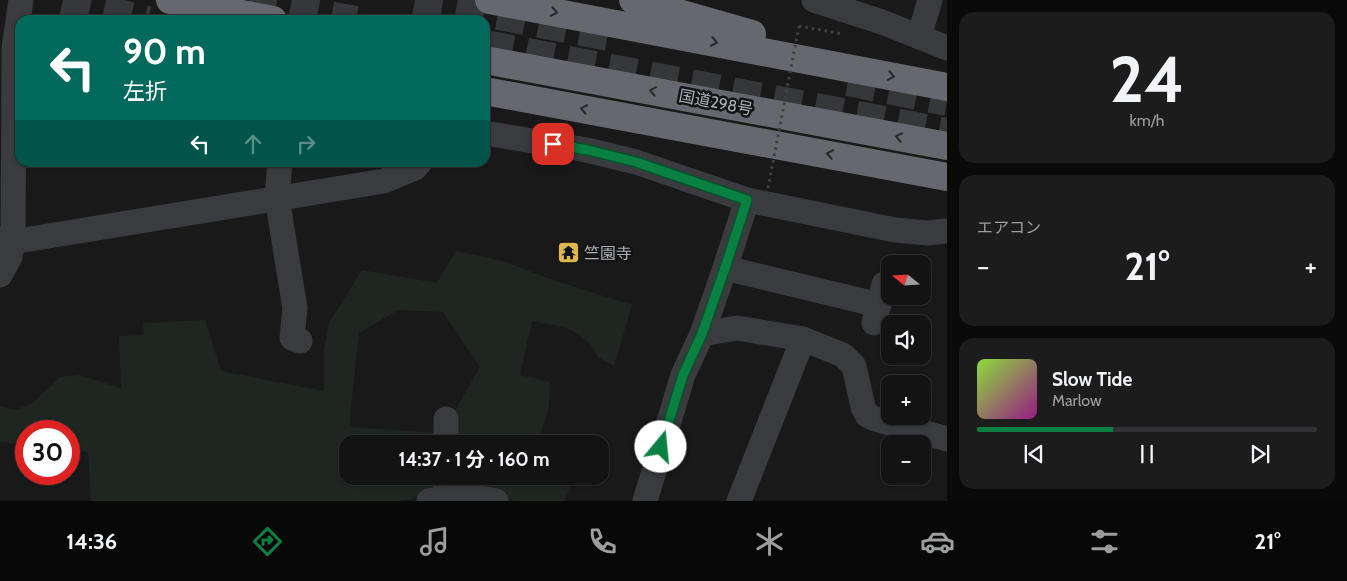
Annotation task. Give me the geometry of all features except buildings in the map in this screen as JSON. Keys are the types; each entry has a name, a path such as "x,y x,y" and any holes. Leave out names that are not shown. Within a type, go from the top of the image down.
{"highway":[{"path":"170,0 247,15"},
{"path":"489,0 947,87"},
{"path":"633,0 736,28 864,70"},
{"name":"国道298号","path":"490,61 947,146"},
{"path":"490,92 947,177"}],"street":[{"path":"19,15 21,0"},
{"path":"814,0 947,48"},
{"path":"920,37 930,0"},
{"path":"0,275 10,257 6,239 15,41"},
{"path":"490,134 588,150 895,230 927,233 947,231"},
{"path":"280,167 277,198 295,308 292,338 300,340"},
{"path":"6,239 24,240 277,198 384,172 416,167"},
{"path":"645,501 683,375 702,334 725,268 757,194"},
{"path":"725,268 879,304"},
{"path":"702,334 738,328 803,339 843,355 854,366 863,407 867,414 875,420 947,439"},
{"path":"739,501 803,339"},
{"path":"446,419 446,435"},
{"path":"440,492 496,501"}],"path":[{"path":"757,194 799,26 846,35"}],"shaded area":[{"path":"456,251 503,261 553,280 632,305 614,366 599,358 590,344 578,334 564,327 532,321 520,375 550,382 549,407 540,435 451,435 451,418 480,367 443,312 398,310 359,333 349,427 440,433 440,435 339,435 339,485 441,485 441,493 400,501 91,501 88,452 80,451 80,420 15,420 15,444 0,442 0,406 16,410 34,402 60,377 79,375 121,388 119,336 144,335 143,323 205,320 221,371 324,391 324,348 329,323 362,270 437,283"},
{"path":"452,485 571,485 565,501 514,501 495,496 452,494"}],"tunnel":[{"path":"63,0 127,15"},
{"path":"249,0 329,15"},
{"path":"415,0 614,38"},
{"path":"490,45 947,132"},
{"path":"848,82 947,102"}],"place":[{"name":"竺園寺","path":"568,253"}],"route":[{"path":"553,144 588,150 636,162 747,200 702,334 683,375 661,447"}]}
